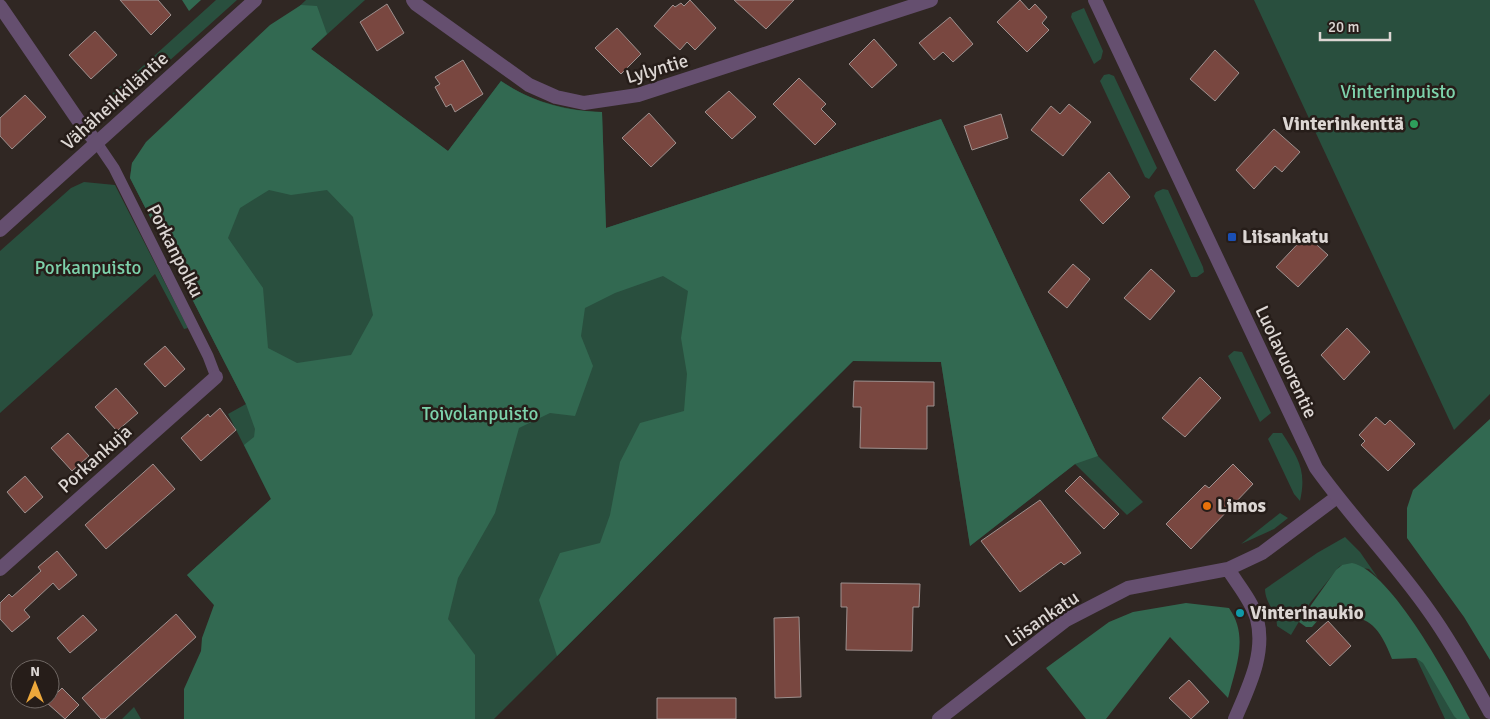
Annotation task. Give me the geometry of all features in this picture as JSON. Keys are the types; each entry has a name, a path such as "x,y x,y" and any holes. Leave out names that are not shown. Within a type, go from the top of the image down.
{"street":[{"name":"Vähäheikkiläntie","path":"0,230 255,0"},
{"name":"Lylyntie","path":"413,0 529,85 556,97 584,102 646,93 931,0"},
{"name":"Luolavuorentie","path":"1095,0 1316,468 1337,498 1429,611 1460,658 1490,712"},
{"path":"0,6 78,120 97,143"},
{"name":"Porkankuja","path":"0,570 216,377"},
{"name":"Liisankatu","path":"938,719 1066,620 1128,588 1228,569 1262,553 1337,498"},
{"path":"1228,569 1252,607 1260,636 1259,652 1236,719"}],"lane":[{"name":"Porkanpolku","path":"97,143 114,168 208,356 216,377"}],"green space":[{"path":"182,0 201,0 189,11"},
{"path":"216,0 237,0 119,106 113,100 112,94"},
{"name":"Toivolanpuisto","path":"306,0 365,0 311,49 448,151 501,81 537,100 549,104 602,112 606,228 941,119 1098,456 1143,502 1127,515 1075,464 970,546 941,362 853,361 494,719 184,719 234,627 187,575 271,499 228,414 246,404 130,178 132,163"},
{"name":"Vinterinkenttä","path":"1254,0 1490,0 1490,394 1454,430"},
{"name":"Toivolanpuisto","path":"301,5 317,6 327,34 311,49 448,151 501,81 525,95 549,104 575,110 602,112 606,228 941,119 1098,456 1075,464 970,546 941,362 853,361 557,656 539,600 560,553 600,543 610,515 620,462 640,423 684,411 687,374 681,338 688,291 663,276 615,293 585,308 581,336 593,366 575,416 550,413 519,428 495,513 458,578 448,619 475,655 475,719 184,719 184,689 201,651 202,638 214,605 187,575 271,499 244,445 254,437 255,429 246,404 130,178 132,163 146,142 270,25","holes":["269,190 291,195 327,190 353,217 373,315 351,355 297,363 268,348 263,288 228,238 240,208"]},
{"path":"1084,8 1103,51 1101,59 1094,64 1071,17 1072,13"},
{"path":"1104,75 1114,76 1157,168 1149,179 1145,177 1100,81"},
{"name":"Porkanpuisto","path":"84,182 115,185 188,328 184,329 155,274 0,413 0,251 71,188"},
{"path":"1163,189 1168,190 1203,267 1204,272 1197,277 1191,277 1154,196 1156,192"},
{"path":"1234,351 1242,352 1271,413 1260,422 1228,356"},
{"path":"1490,419 1490,660 1464,617 1407,538 1407,508 1413,490"},
{"path":"1273,433 1282,433 1297,457 1302,472 1300,501 1294,494 1268,439"},
{"path":"1280,513 1288,518 1274,529 1241,544"},
{"path":"1345,537 1360,552 1378,578 1369,569 1342,565 1310,603 1291,635 1277,626 1265,589 1317,553"},
{"path":"1352,563 1368,571 1385,586 1402,606 1435,656 1470,719 1457,719 1454,716 1423,663 1416,658 1392,659 1380,634 1366,621 1346,616 1319,619 1312,627 1306,627 1299,622 1336,570 1342,565"},
{"path":"1385,592 1466,719 1445,719"},
{"path":"1186,603 1229,608 1235,619 1240,641 1237,663 1228,698 1170,637 1106,719 1086,719 1046,668 1109,622 1133,612"},
{"path":"134,707 141,719 122,719"}],"building":[{"path":"120,0 158,0 171,15 151,35"},
{"path":"690,0 716,28 695,50 687,42 680,50 654,26 673,5 675,7 681,3 684,6"},
{"path":"734,0 794,0 766,29"},
{"path":"1020,0 1029,10 1035,4 1047,17 1042,23 1049,30 1027,52 997,22"},
{"path":"387,4 404,33 377,51 360,22"},
{"path":"950,17 973,44 953,62 943,52 934,60 919,43"},
{"path":"617,28 641,54 621,74 595,48"},
{"path":"95,31 117,55 91,79 69,55"},
{"path":"874,39 897,65 872,88 849,64"},
{"path":"1215,50 1239,73 1215,101 1190,79"},
{"path":"463,60 483,94 455,112 451,104 446,107 435,87 440,84 435,77"},
{"path":"799,78 826,104 821,109 836,124 815,145 773,104"},
{"path":"729,91 756,117 732,139 705,112"},
{"path":"25,95 46,117 12,149 0,136 0,118"},
{"path":"1069,104 1091,122 1063,156 1031,130 1051,106 1060,114"},
{"path":"649,113 676,143 651,167 622,138"},
{"path":"1001,114 1008,138 972,150 964,126"},
{"path":"1274,129 1300,152 1282,172 1275,166 1254,189 1236,170"},
{"path":"1109,172 1130,197 1103,224 1080,200"},
{"path":"1306,235 1328,255 1298,287 1276,267"},
{"path":"1073,264 1090,279 1067,308 1048,292"},
{"path":"1151,269 1175,291 1150,320 1124,298"},
{"path":"1347,328 1370,352 1344,380 1321,355"},
{"path":"165,346 185,369 165,387 144,364"},
{"path":"1200,377 1221,398 1185,437 1162,418"},
{"path":"854,381 934,382 934,406 927,406 927,449 860,448 861,407 853,407"},
{"path":"116,388 138,413 117,431 95,407"},
{"path":"220,408 236,430 201,461 181,438 208,414 210,417"},
{"path":"1376,417 1385,425 1390,420 1415,444 1388,471 1361,445 1365,441 1359,435"},
{"path":"68,433 89,456 72,471 51,448"},
{"path":"153,464 175,489 106,549 85,525"},
{"name":"Limos","path":"1233,464 1253,484 1191,549 1166,524 1205,485 1209,488"},
{"path":"25,476 43,497 25,513 7,492"},
{"path":"1080,476 1119,514 1104,529 1065,491"},
{"path":"1040,500 1081,553 1064,565 1061,562 1020,592 981,541"},
{"path":"57,551 77,575 59,590 53,583 24,610 30,617 12,632 0,619 0,603 9,594 12,597 41,571 38,567"},
{"path":"841,583 920,584 919,607 913,607 912,651 846,650 847,607 841,607"},
{"path":"176,614 196,637 105,719 101,719 82,698"},
{"path":"83,615 97,630 70,653 57,638"},
{"path":"799,617 801,697 775,698 774,618"},
{"path":"1328,621 1351,646 1330,666 1306,641"},
{"path":"1189,680 1209,702 1191,719 1169,698"},
{"path":"62,688 79,705 65,719 54,709 60,709 60,690"},
{"path":"657,698 736,698 736,719 657,719"}],"place":[{"name":"Vinterinkenttä","path":"1414,124"},
{"name":"Liisankatu","path":"1232,237"},
{"name":"Limos","path":"1207,506"},
{"name":"Vinterinaukio","path":"1240,613"}],"park label":[{"name":"Vinterinpuisto","path":"1398,92"}]}
